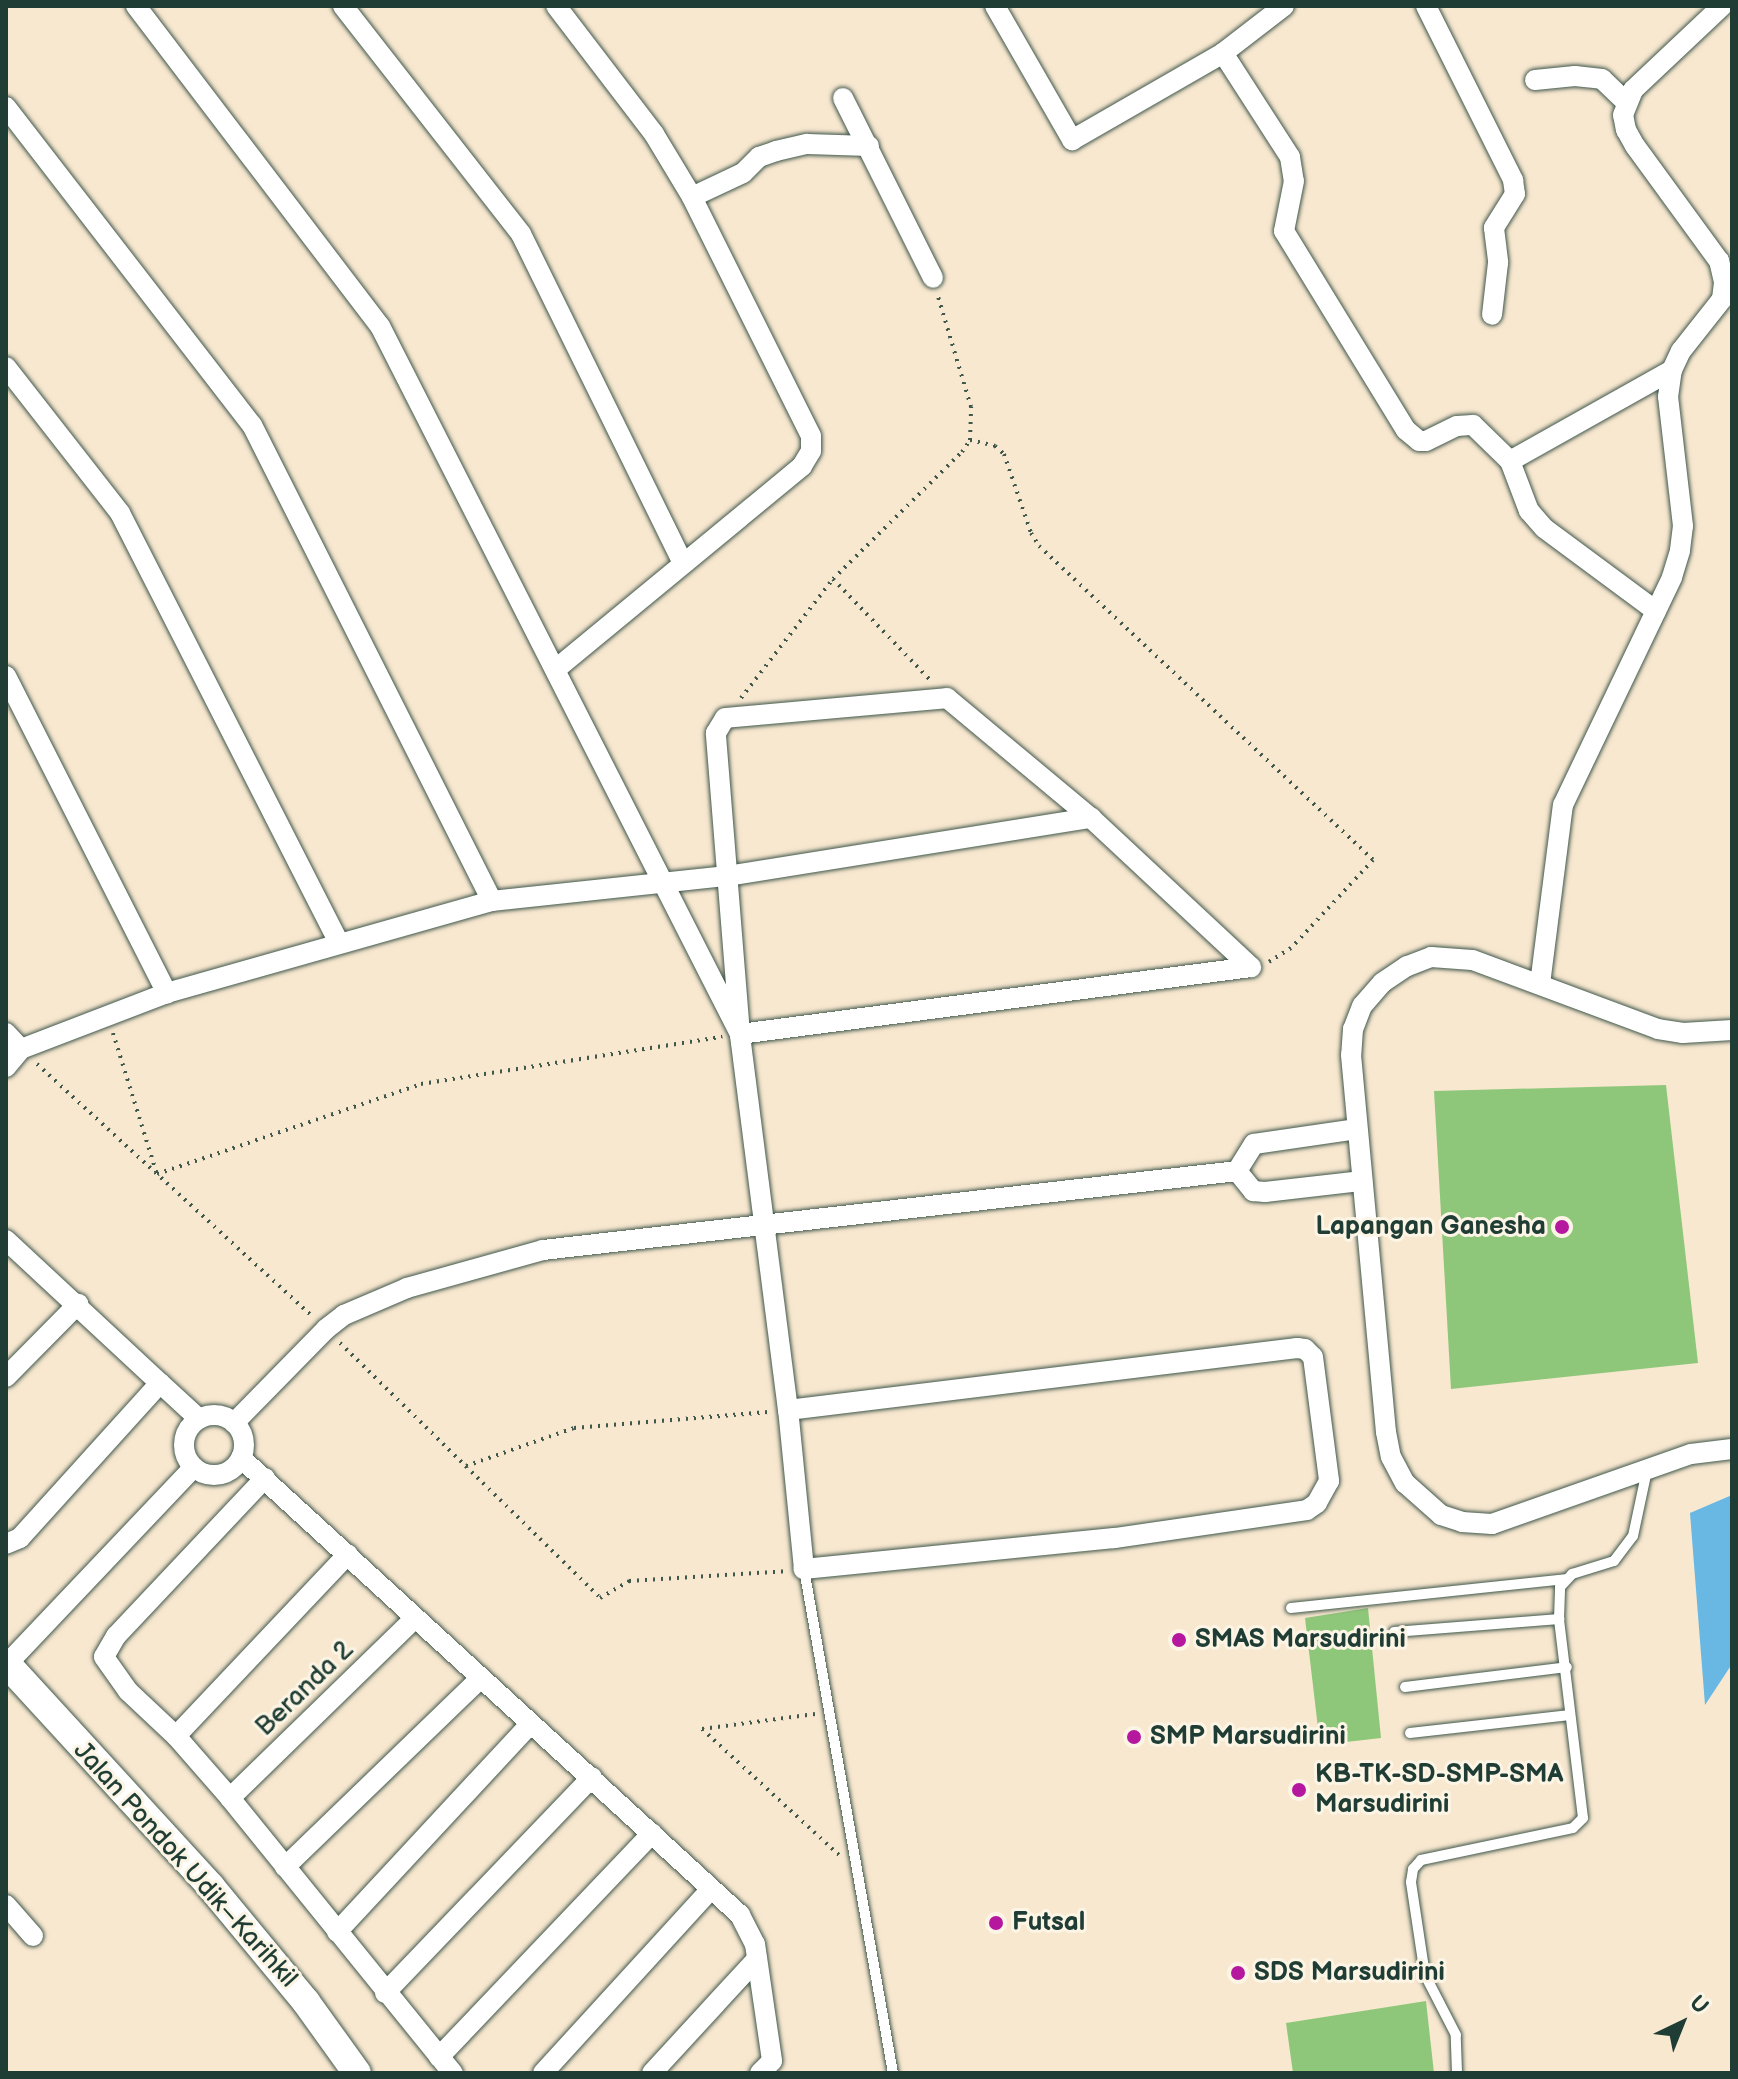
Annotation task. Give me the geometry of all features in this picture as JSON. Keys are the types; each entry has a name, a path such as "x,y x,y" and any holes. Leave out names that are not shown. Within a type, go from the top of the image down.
{"street":[{"path":"136,6 380,326 740,1034"},
{"path":"343,6 521,234 683,563"},
{"path":"556,6 654,134 692,197 811,436 811,451 802,466 556,669"},
{"path":"995,6 1072,140 1223,53 1284,6"},
{"path":"1426,6 1513,180 1515,194 1494,228 1498,263 1492,315"},
{"path":"1540,984 1563,805 1672,577 1683,526 1668,397 1672,370 1681,351 1722,299 1724,282 1719,261 1626,130 1626,102 1646,76 1722,6"},
{"path":"1223,53 1290,157 1294,181 1284,231 1406,430 1419,441 1426,441 1457,426 1473,425 1510,461 1526,494 1529,511 1544,528 1656,611"},
{"path":"1535,80 1575,76 1602,79 1626,102"},
{"path":"843,98 933,278"},
{"path":"6,107 252,425 492,901"},
{"path":"692,197 743,173 759,157 776,151 807,144 869,146"},
{"path":"6,367 120,513 339,942"},
{"path":"1510,461 1672,370"},
{"path":"6,676 167,993"},
{"path":"788,1410 1305,1349 1313,1357 1329,1481 1323,1494 1307,1510 1114,1538 804,1569 788,1410 740,1034 716,733 725,718 947,698 1091,818 1251,967"},
{"path":"6,1067 21,1049 167,993 492,901 727,876 1091,818"},
{"path":"1732,1030 1683,1033 1658,1029 1631,1022 1472,960 1431,957 1407,966 1382,983 1362,1006 1353,1029 1351,1055 1386,1432 1391,1457 1405,1483 1423,1502 1441,1515 1462,1522 1492,1524 1691,1454 1732,1449"},
{"path":"740,1034 1251,967"},
{"path":"6,1033 21,1049"},
{"path":"1237,1171 1254,1144 1357,1129"},
{"path":"234,1423 326,1329 344,1315 407,1288 543,1250 1237,1171"},
{"path":"1237,1171 1253,1191 1265,1192 1362,1181"},
{"path":"6,1240 199,1419"},
{"path":"6,1377 78,1304"},
{"path":"6,1544 20,1538 160,1383"},
{"path":"217,1415 234,1423 243,1439 241,1458 220,1474 210,1475 194,1467 184,1451 191,1425 199,1419 217,1415"},
{"path":"241,1458 740,1915 750,1931 757,1959 768,2069"},
{"path":"7,1663 194,1467"},
{"path":"265,1478 104,1653 109,1668 128,1691 176,1736 230,1798 385,1993 453,2073"},
{"path":"176,1736 348,1554"},
{"name":"Beranda 2","path":"230,1798 415,1618"},
{"name":"Jalan Pondok Udik–Karihkil","path":"7,1663 211,1887 306,2002 357,2073"},
{"path":"285,1867 480,1679"},
{"path":"337,1932 530,1724"},
{"path":"385,1993 592,1777"},
{"path":"439,2057 652,1833"},
{"path":"543,2073 711,1889"},
{"path":"6,1905 33,1936"},
{"path":"652,2073 757,1959"}],"lane":[{"path":"1291,1608 1565,1579 1614,1561 1633,1536 1647,1470"},
{"path":"804,1569 893,2073"},
{"path":"1457,2073 1456,2035 1425,1975 1411,1882 1413,1869 1421,1860 1579,1824 1583,1818 1559,1619 1560,1587 1565,1579"},
{"path":"1394,1632 1559,1619"},
{"path":"1405,1687 1567,1667"},
{"path":"1410,1733 1570,1715"}],"path":[{"path":"725,718 833,579 962,452 970,440 971,407 933,278"},
{"path":"970,440 988,443 1004,454 1031,533 1039,546 1373,860 1291,948 1272,961 1251,967"},
{"path":"833,579 947,698"},
{"path":"107,1016 157,1174"},
{"path":"157,1174 421,1084 490,1070 740,1034"},
{"path":"21,1049 326,1329 600,1598 629,1581 804,1569"},
{"path":"466,1466 574,1428 788,1410"},
{"path":"829,1712 702,1729 856,1871"}],"green space":[{"name":"Lapangan Ganesha","path":"1666,1085 1698,1363 1451,1389 1434,1091"},
{"path":"1368,1608 1381,1738 1320,1745 1305,1618"},
{"path":"1426,2001 1434,2073 1293,2073 1286,2023"}],"water":[{"path":"1732,1495 1732,1664 1705,1705 1690,1513"}],"place":[{"name":"Lapangan Ganesha","path":"1562,1227"},
{"name":"SMAS Marsudirini","path":"1179,1640"},
{"name":"SMP Marsudirini","path":"1134,1737"},
{"name":"KB-TK-SD-SMP-SMA Marsudirini","path":"1299,1790"},
{"name":"Futsal","path":"996,1923"},
{"name":"SDS Marsudirini","path":"1238,1973"}]}
